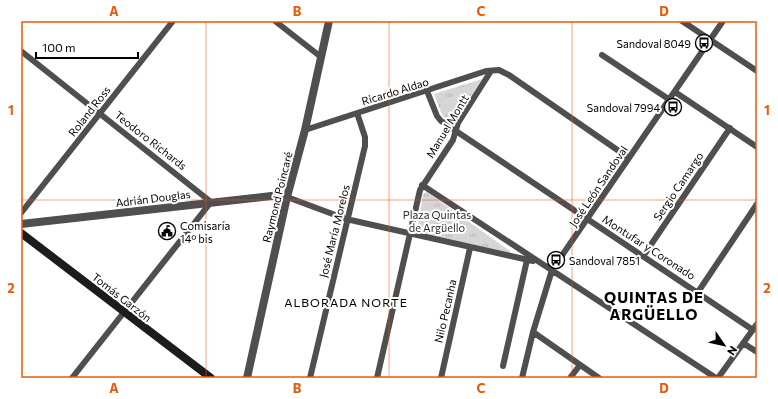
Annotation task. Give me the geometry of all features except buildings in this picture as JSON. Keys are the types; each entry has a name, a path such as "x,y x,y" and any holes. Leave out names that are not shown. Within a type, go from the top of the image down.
{"main road":[{"name":"Tomás Garzón","path":"21,233 211,378"}],"street":[{"name":"Roland Ross","path":"21,213 173,21"},
{"path":"275,21 321,57"},
{"name":"Raymond Poincaré","path":"247,378 287,197 305,130 330,21"},
{"path":"682,21 757,72"},
{"name":"José León Sandoval","path":"522,378 533,332 552,270 670,100 722,21"},
{"name":"Teodoro Richards","path":"21,51 211,202"},
{"path":"602,55 670,100"},
{"path":"491,71 498,70 509,75 629,158"},
{"name":"Ricardo Aldao","path":"305,130 491,71"},
{"name":"Manuel Montt","path":"377,378 422,185 453,140 455,130 491,71"},
{"name":"Montufar y Coronado","path":"427,92 437,116 455,130 644,255 753,330"},
{"path":"675,92 757,147"},
{"name":"José María Morelos","path":"310,378 346,219 366,142 357,113"},
{"name":"Sergio Camargo","path":"644,255 730,128"},
{"path":"422,185 537,262 552,270 717,378 757,324"},
{"name":"Adrián Douglas","path":"21,224 211,202 280,195 287,197"},
{"path":"287,197 346,219 537,262"},
{"path":"72,378 211,202"},
{"path":"698,292 757,204"},
{"name":"Nilo Pecanha","path":"440,378 470,248"},
{"path":"503,366 526,260"},
{"path":"533,332 599,378"},
{"path":"743,343 757,352"},
{"path":"570,378 580,365"}],"green space":[{"path":"482,79 455,121 448,121 442,115 434,94"},
{"name":"Plaza Quintas de Argüello","path":"427,192 510,251 510,254 417,232 423,194"}],"place":[{"name":"Sandoval 8049","path":"704,43"},
{"name":"Sandoval 7994","path":"673,107"},
{"name":"Comisaría 14º bis","path":"167,231"},
{"name":"Sandoval 7851","path":"556,260"}],"district":[{"name":"ALBORADA NORTE","path":"346,302"},
{"name":"QUINTAS DE ARGÜELLO","path":"654,306"}]}
